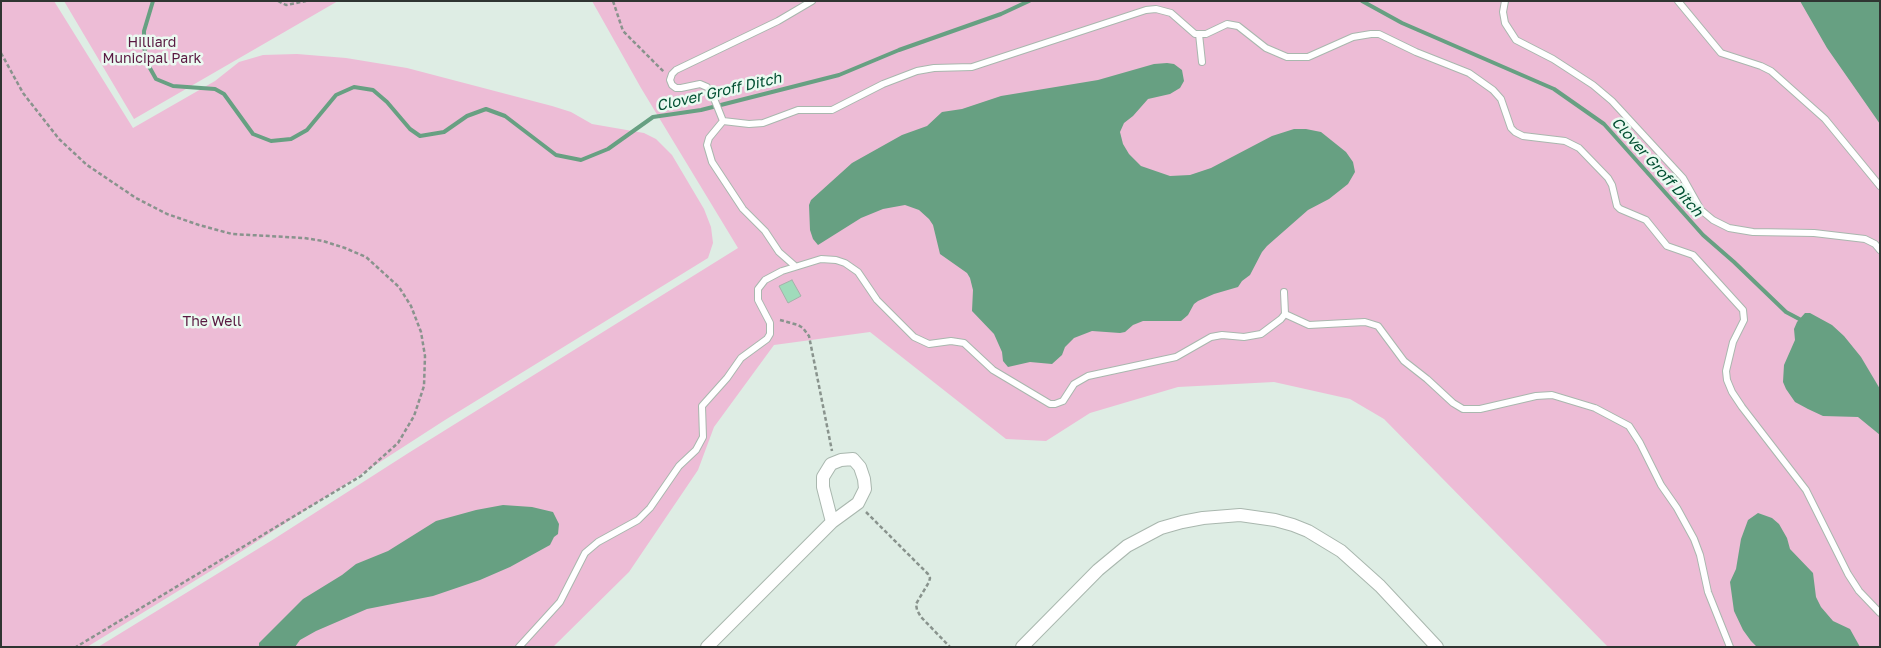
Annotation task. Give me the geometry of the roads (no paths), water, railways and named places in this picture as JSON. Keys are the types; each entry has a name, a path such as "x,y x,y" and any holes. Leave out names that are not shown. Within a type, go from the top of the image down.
{"street":[{"path":"707,647 832,522 858,503 865,489 864,479 860,468 853,459 831,464 823,477 823,487 832,522"},
{"path":"1022,647 1098,570 1127,546 1161,528 1182,522 1240,515 1275,520 1293,525 1308,531 1342,551 1380,586 1438,647"}],"lane":[{"path":"812,1 778,21 672,74 670,80 676,88 700,84 707,87 723,121 749,124 764,123 798,110 832,110 878,86 916,71 972,67 1146,10 1164,10 1171,13 1190,30 1199,34 1206,34 1227,24 1233,24 1242,28 1266,48 1280,55 1295,58 1314,55 1352,37 1379,34 1416,52 1469,73 1480,80 1500,99 1511,128 1519,134 1564,141 1579,148 1608,178 1612,185 1617,206 1620,209 1646,220 1667,246 1693,255 1743,310 1744,320 1733,342 1726,371 1727,380 1732,392 1806,490 1848,574 1859,591 1880,613"},
{"path":"1505,1 1503,12 1505,23 1511,35 1516,40 1553,59 1593,85 1612,101 1682,178 1701,210 1712,220 1729,228 1752,232 1814,233 1871,240 1880,250"},
{"path":"1678,1 1721,53 1771,71 1819,114 1838,134 1880,186"},
{"path":"1199,34 1202,62"},
{"path":"723,121 709,138 707,145 712,162 743,209 765,231 779,252 795,266"},
{"path":"519,647 560,602 580,562 590,548 638,520 650,508 679,466 696,450 703,438 702,406 727,378 741,358 767,339 770,334 770,323 757,295 761,284 771,277 795,266 828,258 852,267 863,278 877,300 914,337 929,344 951,340 964,343 992,370 1050,404 1063,401 1074,384 1088,376 1176,357 1210,337 1256,336 1275,324 1285,314 1284,292"},
{"path":"1285,314 1309,325 1365,322 1378,326 1404,362 1427,379 1453,403 1464,409 1480,410 1536,396 1552,395 1595,408 1629,426 1640,443 1661,485 1677,508 1694,539 1700,555 1708,592 1730,647"}],"waterway":[{"name":"Clover Groff Ditch","path":"153,1 144,31 144,44 146,61 156,79 173,86 215,89 224,94 253,134 271,141 291,139 307,130 336,95 354,87 373,90 387,102 410,129 420,136 444,132 467,116 486,109 505,116 556,155 581,160 608,149 653,117 701,110 839,75 899,50 1001,14 1029,1"},
{"name":"Clover Groff Ditch","path":"1362,1 1402,23 1554,89 1604,124 1703,235 1786,312 1803,321"}],"park label":[{"name":"Hilliard Municipal Park","path":"152,52"},
{"name":"The Well","path":"212,322"}]}
